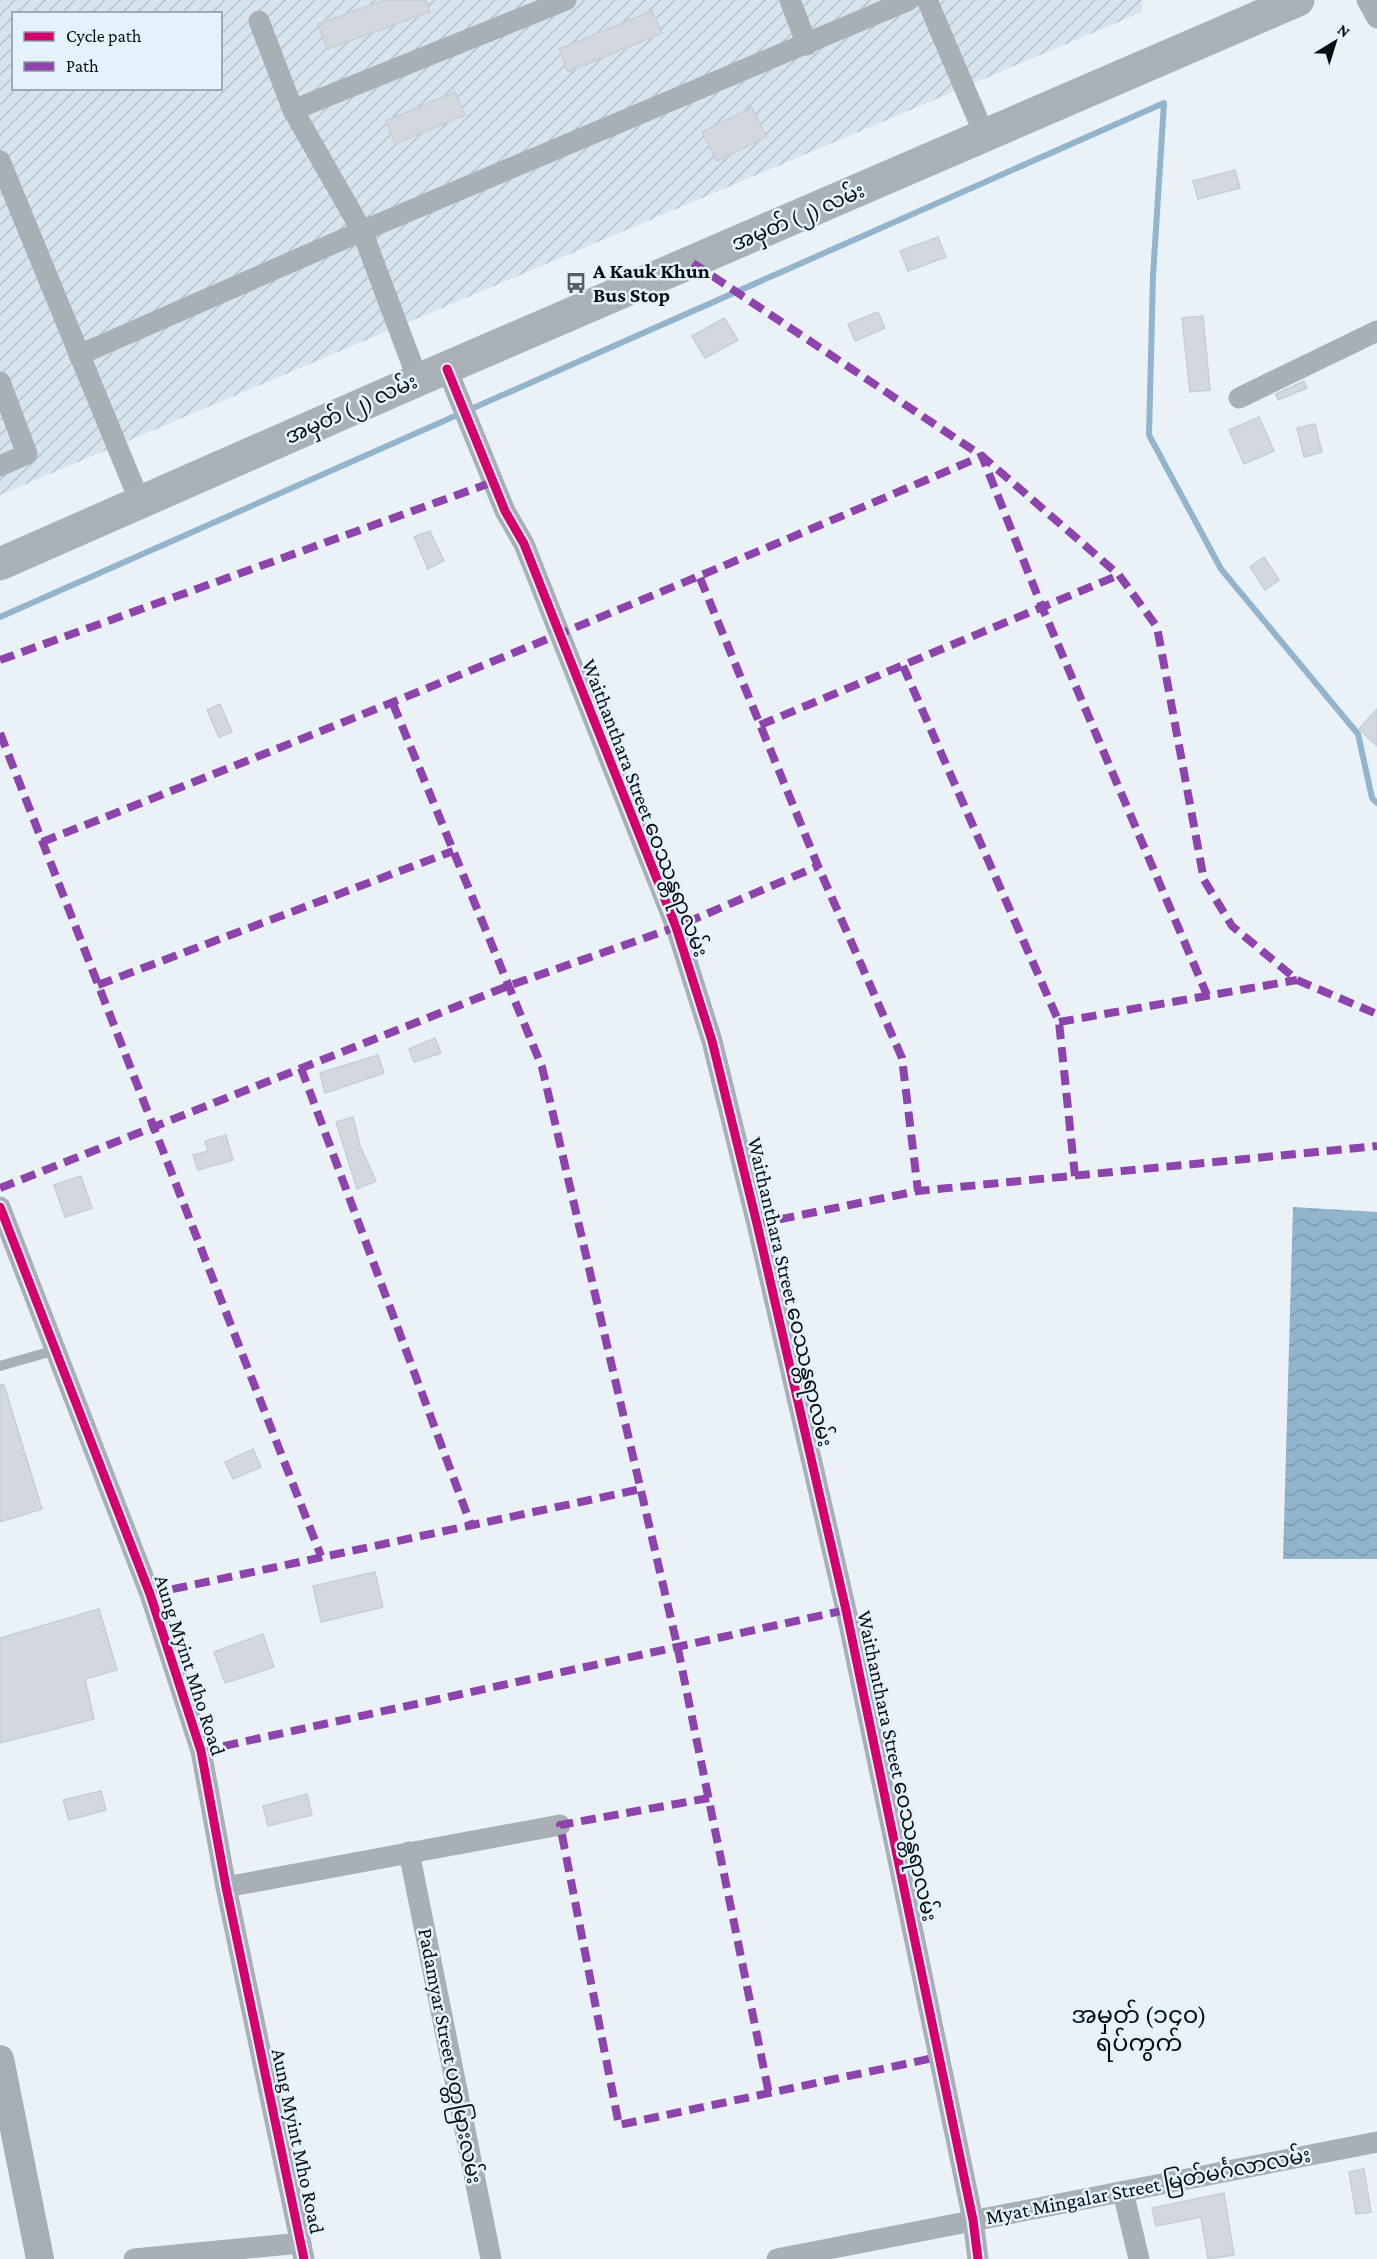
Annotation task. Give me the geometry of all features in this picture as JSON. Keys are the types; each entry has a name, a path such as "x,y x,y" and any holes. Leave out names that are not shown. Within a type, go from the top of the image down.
{"main road":[{"name":"အမှတ် (၂) လမ်း","path":"0,564 1298,0"}],"street":[{"path":"293,110 566,0"},
{"path":"790,0 807,45"},
{"path":"79,355 362,231 909,0"},
{"path":"927,0 985,136"},
{"path":"1367,0 1377,18"},
{"name":"Waithanthara Street ဝေဿန္တရာလမ်း","path":"259,21 293,110 362,231 433,374 524,544 676,927 712,1041 760,1235 846,1610 973,2220 978,2259"},
{"path":"0,161 7,195 79,355 140,502"},
{"path":"1239,398 1377,331"},
{"path":"0,382 27,454 0,466"},
{"name":"Aung Myint Mho Road","path":"0,1207 150,1594 201,1751 226,1887 303,2251"},
{"path":"226,1887 560,1825"},
{"name":"Padamyar Street ပတ္တမြားလမ်း","path":"408,1852 491,2259"},
{"path":"0,2059 40,2259"},
{"name":"Myat Mingalar Street မြတ်မင်္ဂလာလမ်း","path":"777,2259 1377,2142"},
{"path":"1123,2192 1139,2259"},
{"path":"134,2259 303,2251"}],"lane":[{"path":"0,1366 56,1350"}],"shaded area":[{"path":"0,0 1142,0 1142,12 0,495"}],"water":[{"path":"1293,1207 1377,1212 1377,1559 1283,1559"}],"building":[{"path":"385,0 426,0 430,12 327,49 318,24"},
{"path":"652,11 662,33 568,72 559,49"},
{"path":"455,92 465,115 395,144 386,121"},
{"path":"752,107 766,137 717,161 702,132"},
{"path":"1235,170 1240,188 1198,199 1193,181"},
{"path":"938,237 946,257 908,271 900,251"},
{"path":"878,312 885,328 855,341 848,324"},
{"path":"1203,316 1210,390 1190,392 1182,318"},
{"path":"724,318 738,340 705,358 692,336"},
{"path":"1304,381 1307,388 1278,400 1276,394"},
{"path":"1259,417 1274,451 1244,464 1229,430"},
{"path":"1315,424 1322,452 1304,457 1297,428"},
{"path":"430,531 444,561 428,569 414,537"},
{"path":"1264,557 1279,580 1265,590 1250,567"},
{"path":"220,704 232,732 219,737 207,710"},
{"path":"1377,709 1377,746 1359,729"},
{"path":"435,1038 441,1053 414,1062 409,1049"},
{"path":"378,1055 384,1073 325,1093 320,1073"},
{"path":"353,1117 360,1146 376,1181 357,1189 336,1122"},
{"path":"226,1135 233,1160 198,1170 193,1155 208,1151 205,1141"},
{"path":"81,1176 92,1208 65,1217 54,1185"},
{"path":"0,1385 4,1385 42,1509 0,1522"},
{"path":"253,1449 261,1467 233,1479 225,1462"},
{"path":"375,1572 383,1607 321,1622 313,1586"},
{"path":"99,1609 117,1670 85,1679 94,1719 0,1743 0,1638"},
{"path":"263,1634 274,1667 225,1683 214,1652"},
{"path":"101,1791 106,1810 69,1820 63,1800"},
{"path":"307,1794 312,1815 268,1826 263,1806"},
{"path":"1364,2169 1371,2212 1356,2214 1349,2172"},
{"path":"1224,2193 1234,2255 1208,2259 1201,2217 1156,2226 1152,2208"}],"waterway":[{"path":"0,617 1164,103 1153,276 1149,435 1221,569 1358,734 1372,798 1377,803"}],"marked path":[{"path":"693,263 982,456 1119,575 1157,627 1204,880 1232,926 1297,980 1377,1014"},
{"path":"42,842 514,653 982,456 1042,607 1207,995"},
{"path":"0,660 493,482"},
{"path":"760,725 1119,575"},
{"path":"700,578 818,866 902,1058 918,1191"},
{"path":"903,666 1059,1022 1075,1176"},
{"path":"393,704 542,1067 678,1649 769,2094"},
{"path":"0,733 321,1556"},
{"path":"98,985 453,851"},
{"path":"0,1188 508,986 676,927 818,866"},
{"path":"1059,1022 1297,980"},
{"path":"301,1068 471,1525"},
{"path":"757,1224 918,1191 1377,1146"},
{"path":"150,1594 641,1489"},
{"path":"201,1751 846,1610"},
{"path":"709,1798 560,1825 619,2125 938,2057"}],"cycle path":[{"path":"447,369 505,511 524,544 676,927 712,1041 757,1224 846,1610 973,2220 978,2259"},
{"path":"0,1207 150,1594 201,1751 226,1887 304,2259"}],"place":[{"name":"A Kauk Khun Bus Stop","path":"576,283"}],"district":[{"name":"အမှတ် (၁၄၀) ရပ်ကွက်","path":"1139,2028"}]}
